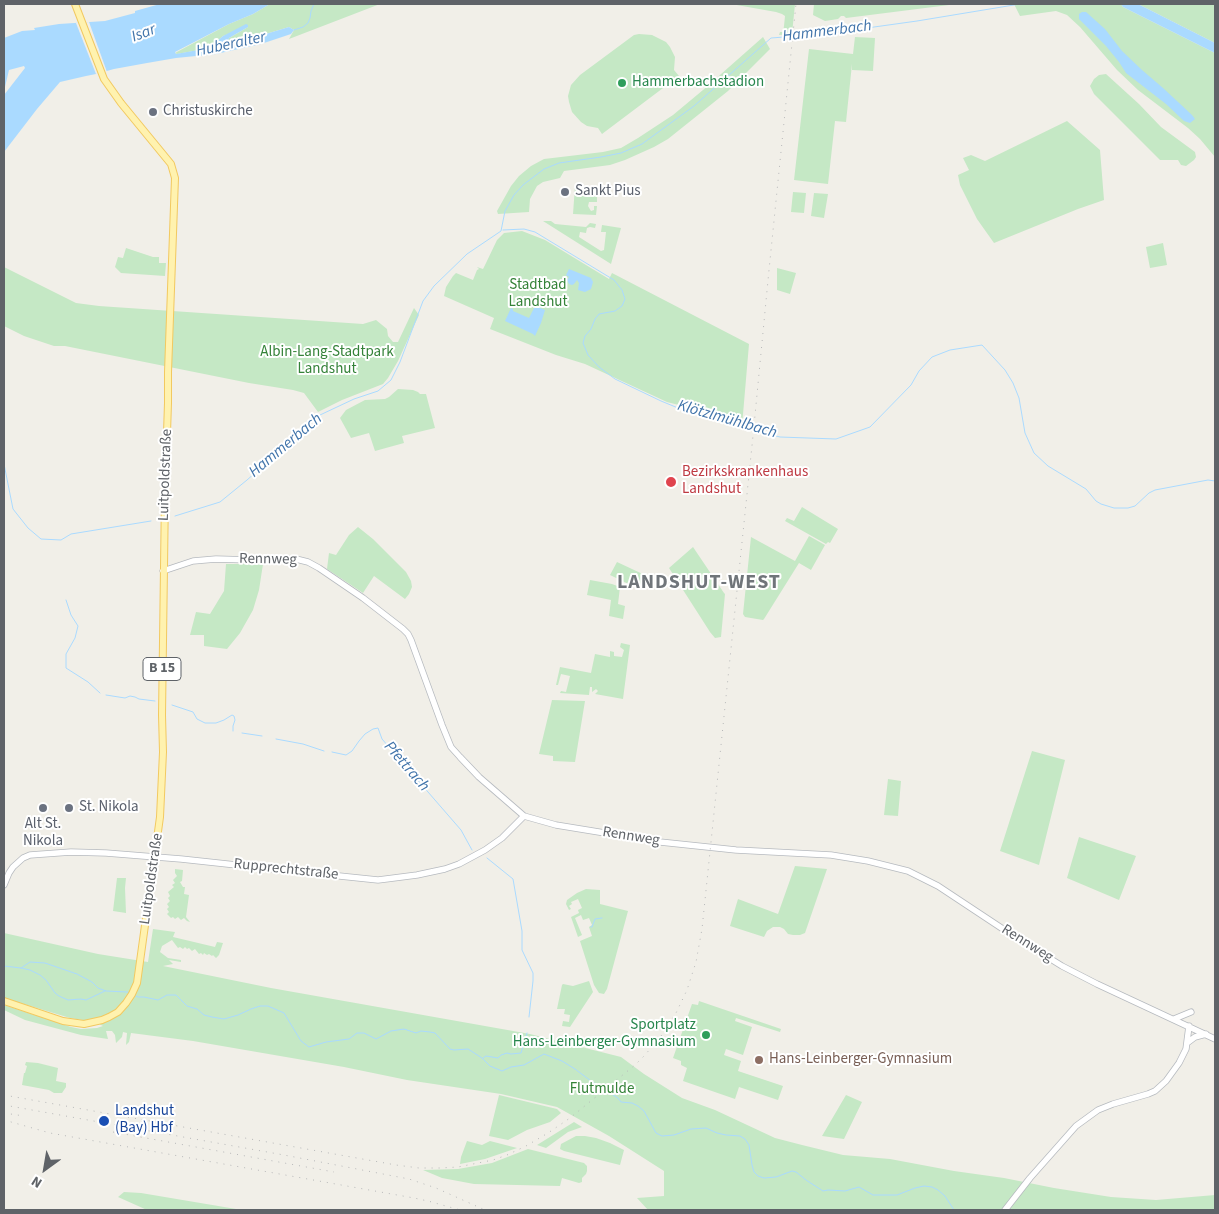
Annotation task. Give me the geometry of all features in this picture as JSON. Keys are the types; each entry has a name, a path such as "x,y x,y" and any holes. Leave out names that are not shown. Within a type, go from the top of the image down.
{"main road":[{"name":"Luitpoldstraße","path":"4,1001 63,1021 79,1024 95,1022 114,1014 129,1000 137,983 160,816 162,788 164,493 176,178 171,164 109,86 101,73 75,4"},
{"name":"Rennweg","path":"163,571 193,561 216,559 296,559 308,562 319,568 404,629 411,640 451,747 479,777 524,816 556,825 646,840 736,850 831,855 868,860 908,871 938,886 1050,959 1097,984 1215,1038"},
{"name":"Rupprechtstraße","path":"4,885 9,872 18,861 30,854 88,852 181,859 368,879 417,875 456,865 485,850 502,838 524,816"},
{"path":"1174,1019 1191,1012"},
{"path":"1005,1210 1030,1178 1076,1126 1088,1116 1113,1104 1148,1094 1161,1086 1170,1076 1186,1050 1189,1026"},
{"path":"1187,1043 1195,1037 1206,1034"}],"green space":[{"path":"270,4 380,4 289,39 294,30 289,27 249,39 227,43 229,38 248,27 223,36 210,48 175,53"},
{"path":"731,4 795,4 792,34 779,35 780,32 783,32 784,26 785,16 782,14"},
{"path":"814,4 957,4 846,18 841,16 838,19 825,21 813,15"},
{"path":"1014,4 1121,4 1123,7 1215,53 1215,157 1188,128 1138,90 1117,70 1080,27 1067,15 1056,11 1020,16"},
{"path":"1138,4 1215,4 1215,43"},
{"name":"Hammerbachstadion","path":"634,35 652,35 666,42 675,57 674,70 679,76 602,134 598,128 587,126 581,122 572,112 568,96 571,85 580,75"},
{"path":"763,37 770,49 728,91 668,139 625,160 610,165 564,171 560,178 543,182 537,186 530,199 529,212 498,214 497,211 511,186 531,166 544,159 621,148 673,115"},
{"path":"855,37 875,38 873,71 852,70 852,64 846,122 835,121 828,184 794,180 809,49 853,54"},
{"path":"1106,74 1161,127 1195,152 1196,157 1194,160 1186,166 1181,165 1178,160 1160,160 1094,94 1090,86 1094,79 1099,75"},
{"path":"1067,121 1100,150 1104,200 994,243 977,219 960,185 958,175 969,170 963,158 971,155 985,161"},
{"path":"575,186 597,187 597,202 589,202 588,206 591,211 594,210 594,206 597,206 596,215 573,214"},
{"path":"793,192 806,193 804,213 791,212"},
{"path":"814,193 828,194 824,218 811,216"},
{"path":"543,221 586,227 590,223 596,224 595,228 587,228 586,233 580,232 579,237 601,251 604,250 606,232 601,232 602,225 621,228 611,264"},
{"name":"Stadtbad Landshut","path":"522,231 545,240 609,279 612,273 749,344 742,426 726,417 667,402 585,364 556,355 490,329 494,318 444,296 446,287 456,273 473,280 479,269 477,267 483,269 497,240 504,233"},
{"path":"1163,243 1167,265 1150,268 1146,247"},
{"path":"126,248 153,257 159,257 159,263 166,263 165,276 121,273 115,267 118,257 123,258"},
{"name":"Albin-Lang-Stadtpark Landshut","path":"4,267 76,303 363,324 376,320 387,329 388,336 393,342 398,342 414,308 419,315 398,361 383,384 342,400 318,412 304,393 293,390 65,346 54,346 24,336 4,326"},
{"path":"777,268 796,273 790,294 777,290"},
{"path":"398,389 413,390 420,394 426,394 435,428 402,436 404,443 375,451 369,433 351,438 340,418 346,410 365,400 385,399"},
{"path":"802,507 838,529 830,543 826,544 785,521 787,518 794,521"},
{"path":"358,527 373,539 406,572 412,587 405,599 374,576 363,593 327,569 329,553 336,555 349,535"},
{"path":"809,536 825,545 811,570 799,563 763,620 745,617 743,614 751,537 795,561"},
{"path":"693,547 725,594 721,637 715,638 710,632 669,568"},
{"path":"617,562 647,576 641,590 610,575"},
{"path":"226,564 263,564 259,590 253,610 240,633 227,649 204,646 204,635 190,635 196,612 210,614 224,591"},
{"path":"590,580 620,587 618,604 625,606 623,619 609,616 611,600 587,595"},
{"path":"621,643 630,645 623,699 595,694 598,691 596,689 592,692 592,687 590,687 589,695 560,693 561,691 566,692 570,676 561,674 558,685 556,685 560,667 591,673 595,654 610,657 610,651 614,652 614,656 622,657 624,650 620,647"},
{"path":"552,700 585,701 575,762 553,761 553,756 539,754"},
{"path":"1032,751 1065,760 1039,865 1000,851"},
{"path":"888,779 901,781 898,816 884,815"},
{"path":"1079,837 1136,856 1119,900 1067,878"},
{"path":"795,866 827,869 805,933 793,935 788,934 780,927 773,927 767,931 764,937 730,926 738,899 778,914"},
{"path":"175,869 183,870 182,881 180,882 185,887 184,894 189,895 186,917 190,922 184,918 181,920 178,917 175,919 171,918 167,914 169,907 167,904 170,901 168,892 174,887 172,885 175,883 173,880 177,876"},
{"path":"117,878 126,878 126,913 113,911"},
{"path":"586,889 600,890 600,904 628,911 604,994 599,993 594,985 580,941 592,936 589,927 592,925 589,918 583,920 581,915 575,918 582,935 578,937 571,917 579,913 578,910 582,908 578,899 571,902 572,904 569,906 571,909 569,910 566,904 567,900"},
{"name":"Flutmulde","path":"153,929 175,932 173,937 215,947 217,942 223,943 216,958 209,954 199,954 195,949 192,951 185,947 183,949 178,948 172,940 162,946 160,952 168,958 181,960 181,962 169,960 173,964 163,966 271,988 530,1034 621,1057 682,1098 715,1110 775,1138 843,1155 890,1159 1111,1197 1156,1200 1215,1195 1215,1210 648,1210 637,1198 664,1196 664,1171 609,1136 557,1107 501,1094 407,1080 193,1041 131,1033 129,1042 126,1045 127,1033 123,1032 122,1037 116,1043 115,1035 112,1031 106,1031 108,1039 81,1035 25,1020 4,1010 4,1005 81,1029 103,1026 95,1022 70,1018 4,998 4,933 98,954 148,962"},
{"path":"589,981 593,992 570,1027 562,1026 563,1021 569,1022 570,1015 564,1014 565,1009 557,1009 562,985 573,986"},
{"path":"699,1001 781,1029 780,1032 736,1018 735,1021 752,1027 743,1055 726,1049 724,1055 741,1061 738,1071 783,1086 778,1100 739,1087 735,1099 683,1081 687,1068 681,1065 681,1061 673,1058 692,1004 698,1005"},
{"path":"26,1062 58,1068 56,1081 66,1083 62,1093 54,1093 49,1090 22,1085 27,1066 25,1065"},
{"path":"499,1095 557,1109 561,1113 550,1122 527,1130 508,1140 489,1136"},
{"path":"846,1095 862,1102 844,1139 822,1136"},
{"path":"574,1122 582,1127 568,1132 546,1148 537,1145"},
{"name":"Flutmulde","path":"576,1136 596,1138 624,1150 620,1165 560,1149 561,1144"},
{"path":"467,1141 482,1145 490,1141 517,1148 485,1159 460,1164"},
{"path":"528,1149 584,1163 587,1166 587,1171 582,1178 582,1182 579,1183 562,1178 560,1186 474,1184 442,1178 423,1170 458,1169 492,1163"},
{"path":"124,1192 141,1193 242,1210 147,1210 118,1197"}],"water":[{"name":"Isar","path":"160,4 270,4 175,52 176,54 209,48 223,36 246,24 248,27 229,38 227,43 249,39 289,27 294,30 291,34 261,44 216,54 147,63 60,82 4,152 4,95 25,68 24,66 9,70 4,87 4,38 22,31 35,30 34,28 59,24 105,21"},
{"path":"1121,4 1138,4 1215,43 1215,53 1123,7"},
{"path":"1086,12 1105,29 1122,51 1195,119 1190,123 1184,121 1166,104 1126,73 1106,46 1079,19 1079,14"},
{"path":"569,269 591,278 593,282 591,289 585,292 578,290 579,283 577,280 572,285 569,284 567,280 569,277 566,275"},
{"path":"535,306 545,310 535,336 505,321 511,308 513,311 529,318"}],"pier":[{"path":"89,22 107,72 96,74 76,23"}],"waterway":[{"name":"Huberalter","path":"294,30 308,23 314,4"},
{"name":"Hammerbach","path":"175,516 220,502 320,415 354,399 378,391 391,380 400,362 423,301 434,286 467,254 501,231 505,211 514,195 523,185 544,169 559,163 621,153 642,144 694,106 771,38 824,34 1020,4"},
{"name":"Klötzlmühlbach","path":"503,230 524,229 535,232 614,280 622,290 625,299 622,306 615,311 599,314 595,319 583,343 588,355 599,367 615,379 678,408 780,437 836,439 870,427 911,385 919,371 932,357 950,350 982,345 1005,370 1013,383 1019,398 1025,433 1034,453 1048,466 1086,489 1101,504 1114,508 1128,508 1135,506 1155,490 1208,480 1215,481"},
{"name":"Hammerbach","path":"4,464 13,509 28,528 41,539 61,540 71,534 151,521"},
{"name":"Pfettrach","path":"66,600 71,615 78,626 75,638 66,654 66,668 88,682 100,693"},
{"name":"Pfettrach","path":"106,695 125,698 130,696 155,701"},
{"name":"Pfettrach","path":"172,705 193,712 197,719 205,723 216,723 232,715 235,720 233,731"},
{"name":"Pfettrach","path":"332,752 346,755 352,751 365,734 378,728 382,739 461,830 472,850"},
{"name":"Pfettrach","path":"242,733 262,736"},
{"name":"Pfettrach","path":"276,739 303,744 324,751"},
{"name":"Pfettrach","path":"487,858 513,879 522,931 522,950 533,973 529,1017"},
{"path":"591,927 595,919 602,918"},
{"name":"Pfettrach","path":"4,966 21,968 30,962 45,963 77,974 106,991 130,993"},
{"name":"Pfettrach","path":"21,968 40,975 55,993 68,1000 86,1000 105,991"},
{"name":"Pfettrach","path":"134,995 158,1000 167,995 176,995 187,1006 197,1009 204,1015 224,1019 260,1006 268,1006 284,1013 301,1041 309,1047 326,1042 349,1039 357,1033 364,1033 376,1039 391,1031 404,1029 416,1033 421,1031 435,1033 450,1049 468,1049 490,1066 502,1071 524,1065 544,1054 562,1061 575,1069 618,1098 621,1102 632,1103 638,1106 644,1111 656,1133 662,1136 674,1135 691,1129 706,1128 717,1133 740,1136 749,1145 754,1172 758,1176 764,1178 776,1177 792,1171 823,1191 845,1191 859,1187 873,1195 897,1195 915,1188 932,1187 945,1196 954,1210"},
{"name":"Pfettrach","path":"483,1058 486,1056 498,1058 507,1053 521,1053 527,1033"}],"railway":[{"path":"4,1095 396,1165 419,1168 458,1167 493,1160 507,1155 548,1133 570,1118 635,1065 661,1036 676,1013 687,990 696,962 702,929 796,4"},
{"path":"4,1105 409,1179 436,1188 485,1210"},
{"path":"4,1113 24,1116"},
{"path":"4,1120 50,1133 414,1198 460,1210"},
{"path":"113,1132 334,1172"}],"place":[{"name":"Hammerbachstadion","path":"622,83"},
{"name":"Christuskirche","path":"153,112"},
{"name":"Sankt Pius","path":"565,192"},
{"name":"Bezirkskrankenhaus Landshut","path":"671,482"},
{"name":"Alt St. Nikola","path":"43,808"},
{"name":"St. Nikola","path":"69,808"},
{"name":"Sportplatz Hans-Leinberger-Gymnasium","path":"706,1035"},
{"name":"Hans-Leinberger-Gymnasium","path":"759,1060"},
{"name":"Landshut (Bay) Hbf","path":"104,1121"}],"district":[{"name":"LANDSHUT-WEST","path":"699,584"}]}
